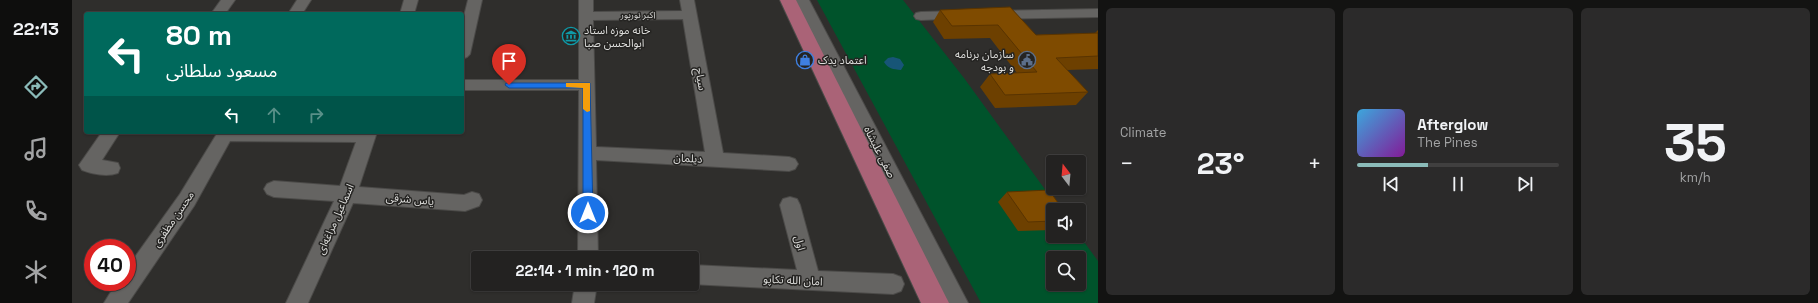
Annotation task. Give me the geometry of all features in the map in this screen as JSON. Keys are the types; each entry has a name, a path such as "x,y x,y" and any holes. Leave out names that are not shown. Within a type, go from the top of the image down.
{"main road":[{"name":"صفی علیشاه","path":"788,0 935,303"}],"street":[{"path":"219,12 228,0"},
{"path":"297,12 304,0"},
{"path":"408,12 411,0"},
{"path":"464,46 475,0"},
{"name":"صفی علیشاه","path":"802,0 957,303"},
{"path":"586,8 588,251"},
{"name":"اکبر نورپور","path":"586,8 688,8"},
{"name":"سیاح","path":"688,8 715,159"},
{"path":"921,16 1098,13"},
{"path":"464,85 587,85"},
{"path":"110,134 88,165 111,168"},
{"path":"226,134 367,134"},
{"name":"محسن مظفری","path":"115,303 187,200 226,134"},
{"name":"اسماعیل مراغه‌ای","path":"297,303 348,194 367,134"},
{"name":"دیلمان","path":"587,153 789,164"},
{"name":"یاس شرقی","path":"274,189 465,203 472,200"},
{"name":"اول","path":"790,206 810,280"},
{"name":"امان الله تکاپو","path":"699,275 893,284"},
{"path":"583,303 585,291"}],"green space":[{"path":"817,0 903,0 964,78 1046,191 1046,195 1049,195 1055,203 1046,203 1046,243 1085,243 1098,261 1098,303 981,303"}],"water":[{"path":"893,57 900,59 904,65 901,70 893,69 884,62 888,58"}],"building":[{"path":"1010,7 1036,35 1098,33 1098,56 1056,58 1088,92 1005,95 990,74 1037,72 998,25 952,26 940,10"},
{"path":"1046,190 1046,195 1052,195 1058,203 1046,203 1046,221 1028,222 1007,192"}],"slow traffic":[{"path":"569,85 587,85 587,109"}],"place":[{"name":"خانه موزه استاد ابوالحسن صبا","path":"571,36"},
{"name":"اعتماد یدک","path":"805,60"},
{"name":"سازمان برنامه و بودجه","path":"1027,60"}],"route":[{"path":"509,85 587,85 588,213"}]}
